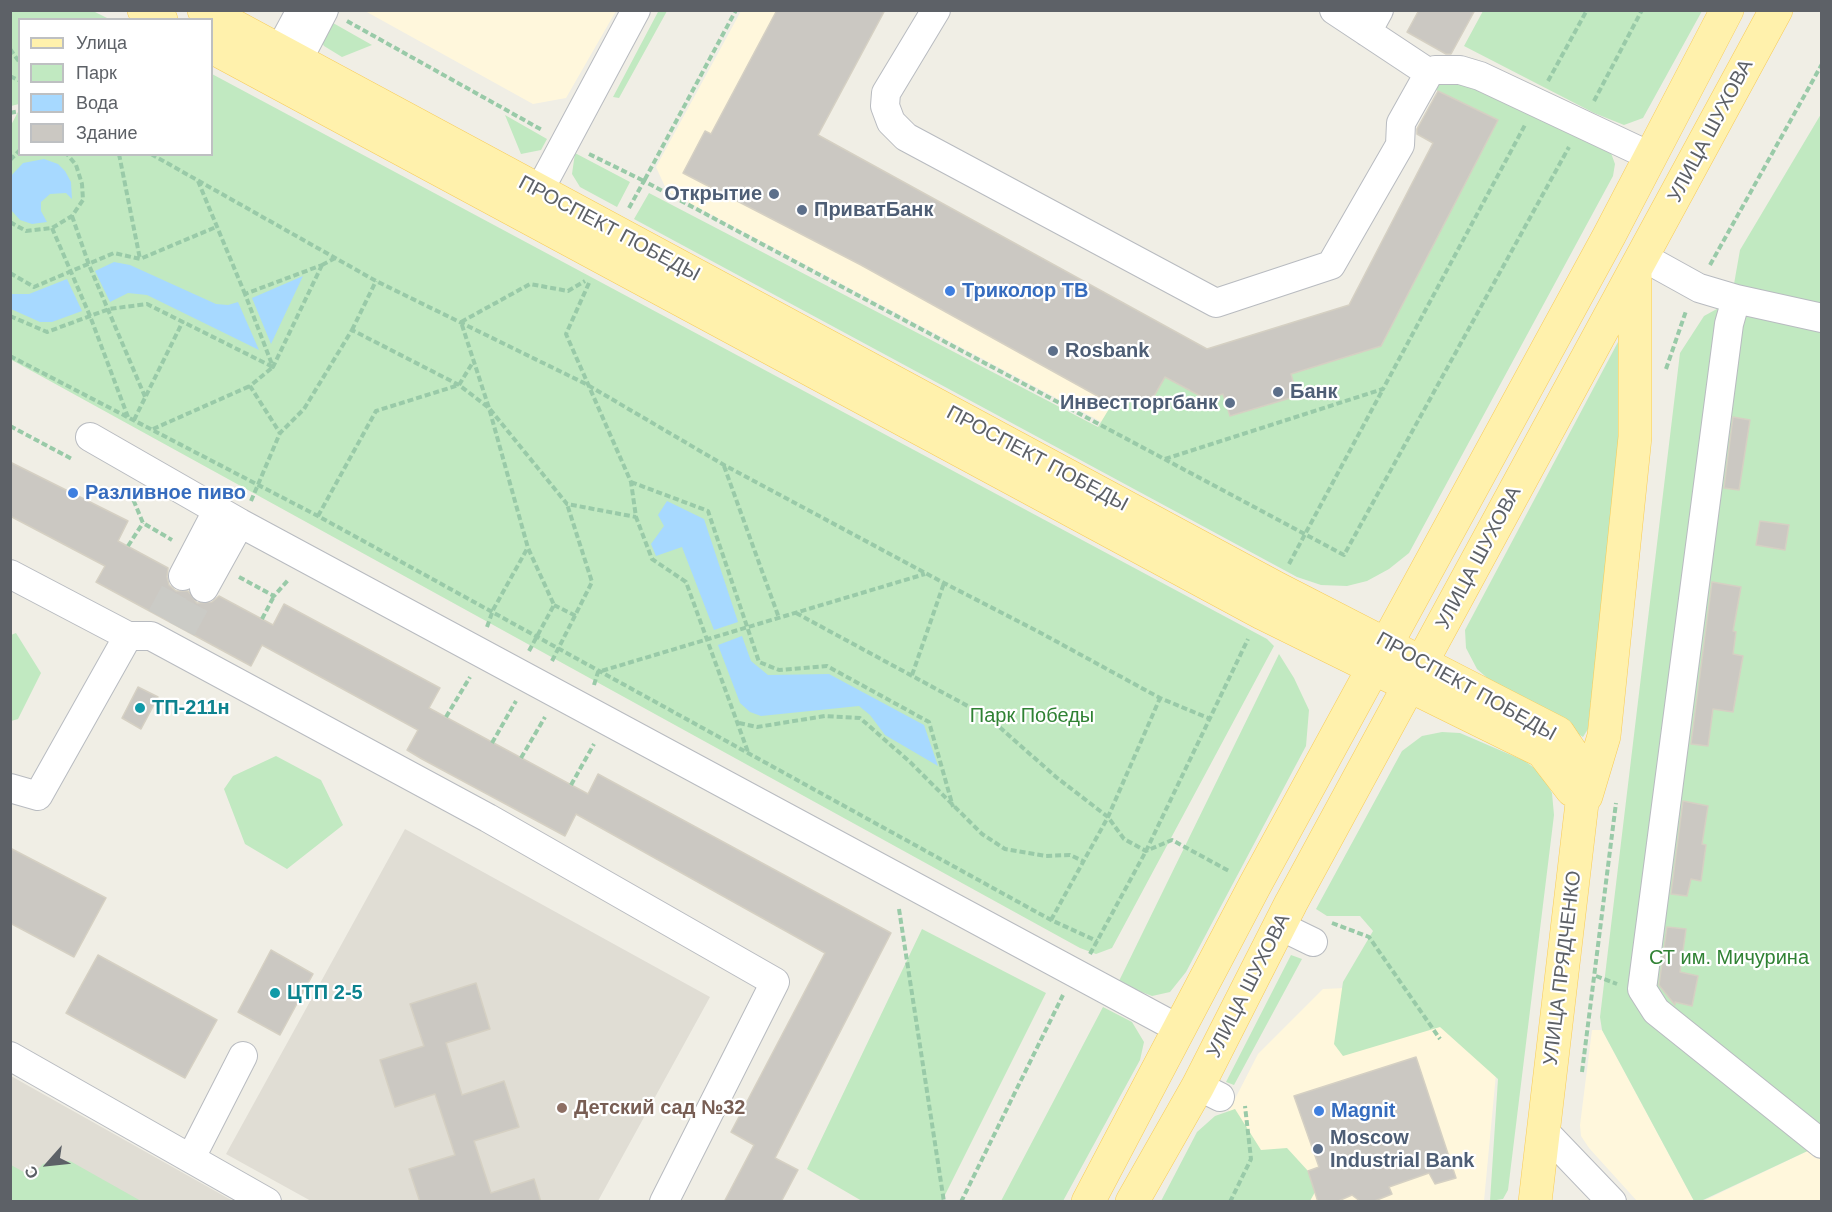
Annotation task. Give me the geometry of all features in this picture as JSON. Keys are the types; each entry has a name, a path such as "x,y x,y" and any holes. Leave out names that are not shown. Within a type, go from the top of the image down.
{"main road":[{"path":"144,10 158,18"},
{"name":"ПРОСПЕКТ ПОБЕДЫ","path":"204,10 616,232 1269,600"},
{"name":"УЛИЦА ШУХОВА","path":"1088,1202 1379,655 1608,236 1727,10"},
{"name":"УЛИЦА ШУХОВА","path":"1132,1202 1221,1095 1280,926 1776,10"},
{"name":"ПРОСПЕКТ ПОБЕДЫ","path":"213,48 1269,600 1416,674 1558,733 1580,766 1584,786 1583,806"},
{"path":"1650,156 1686,178"},
{"path":"1583,806 1604,736 1635,437 1639,263 1608,236"},
{"name":"УЛИЦА ПРЯДЧЕНКО","path":"1535,1202 1583,806"}],"street":[{"path":"288,56 301,10"},
{"path":"539,191 579,131 636,10"},
{"path":"936,10 886,93 885,106 891,122 906,137 1216,303 1330,265 1400,146 1401,123 1429,73 1435,69 1460,70 1537,102 1650,156"},
{"path":"1334,10 1373,21 1429,73"},
{"path":"288,56 331,13"},
{"path":"1639,263 1699,288 1736,299 1821,318"},
{"path":"1736,299 1729,324 1642,989 1656,1011 1821,1144"},
{"path":"90,437 228,517 1179,1029"},
{"path":"194,582 228,517"},
{"path":"10,574 159,633 775,982 664,1202"},
{"path":"10,788 38,796 159,633"},
{"path":"1280,926 1313,942"},
{"path":"10,1056 267,1202"},
{"path":"188,1157 197,1146 243,1056"},
{"path":"1543,1130 1612,1202"}],"path":[{"path":"616,232 736,10"},
{"path":"962,1202 1065,992 1078,975 1146,851 1208,718 1269,600 1587,10"},
{"path":"331,13 579,131 644,181 1344,555 1642,10"},
{"path":"1665,373 1681,321 1717,251 1821,64"},
{"path":"10,222 26,231 52,228 72,216 83,200 82,184 76,165 69,156"},
{"path":"118,156 140,260"},
{"path":"154,156 376,281 586,384 724,465 1160,698 1208,718"},
{"path":"198,181 273,367"},
{"path":"72,216 89,265 146,399"},
{"path":"10,273 34,287 114,253 140,260 216,227"},
{"path":"52,228 90,316 128,417"},
{"path":"245,294 322,265 337,257"},
{"path":"153,430 250,386 273,367 322,265"},
{"path":"461,322 530,285 568,291 591,277 566,334 631,482 636,517 652,560 686,582 740,723 749,753"},
{"path":"228,517 258,487 280,433 304,409 352,330 376,281"},
{"path":"10,316 47,332 109,309 147,304 273,367"},
{"path":"134,420 183,321"},
{"path":"461,322 489,408 528,548 554,605 576,616"},
{"path":"352,330 459,385 489,408 567,504 592,582 559,647"},
{"path":"10,356 493,610 598,672 1051,920 1097,941"},
{"path":"318,516 376,411 459,385 473,361"},
{"path":"250,386 280,433"},
{"path":"1165,459 1383,389"},
{"path":"724,465 779,618"},
{"path":"631,482 708,511 759,662 779,670 826,666 929,722 953,807"},
{"path":"567,504 636,517"},
{"path":"128,546 143,524"},
{"path":"493,610 528,548"},
{"path":"598,672 748,629 796,612 926,573"},
{"path":"912,675 944,583"},
{"path":"262,619 274,596"},
{"path":"538,635 554,605"},
{"path":"796,612 988,717 1056,777 1108,817"},
{"path":"1051,920 1108,817 1160,698"},
{"path":"740,723 757,727 825,716 860,718 910,762 982,834 1005,849 1046,856 1070,855 1083,861"},
{"path":"572,785 598,736"},
{"path":"1581,1079 1617,797"},
{"path":"897,899 944,1202"},
{"path":"1221,1095 1251,1159 1230,1202"}],"shaded area":[{"path":"365,11 616,11 566,98 533,104"},
{"path":"741,11 839,11 760,153 1163,369 1171,405 1111,427 667,191 656,167"},
{"path":"405,829 710,997 598,1201 311,1201 226,1154"},
{"path":"1415,985 1499,1042 1484,1201 1292,1201 1217,1134 1258,1054 1323,989"},
{"path":"1592,1030 1602,1030 1694,1201 1637,1201 1581,1136 1580,1125"},
{"path":"11,1076 233,1201 11,1201"},
{"path":"1814,1148 1821,1154 1821,1201 1701,1202"}],"green space":[{"path":"659,10 667,11 619,98 613,97"},
{"path":"10,11 93,11 107,18 18,18 18,104 11,106"},
{"path":"1483,11 1702,11 1643,118 1624,125 1594,113 1464,46"},
{"path":"326,19 372,45 342,57 324,46 320,39"},
{"name":"Парк Победы","path":"213,75 1267,639 1274,646 1112,948 1096,954 1080,948 10,359 10,127 18,112 18,156 213,156"},
{"path":"1460,76 1611,153 1615,164 1613,176 1409,553 1389,569 1367,581 1347,586 1321,585 1297,577 634,219 649,193 1098,427 1112,404 1154,396 1165,377 1206,399 1223,394 1230,416 1297,396 1291,374 1381,346 1497,120 1436,90 1444,77"},
{"name":"СТ им. Мичурина","path":"1821,114 1821,1154 1814,1148 1701,1201 1694,1201 1602,1030 1600,1017 1680,353 1704,316 1726,304 1734,284 1740,250"},
{"path":"505,115 547,139 541,150 521,154"},
{"path":"575,153 630,182 617,207 580,187 572,174"},
{"path":"1618,342 1620,435 1588,729 1583,737 1494,684 1477,669 1466,648 1465,630"},
{"path":"16,633 41,673 18,719 11,721 11,635"},
{"path":"1279,654 1294,678 1309,710 1306,746 1186,972 1170,992 1152,996 1118,983"},
{"path":"1442,732 1460,733 1525,761 1542,774 1552,793 1554,815 1508,1190 1503,1199 1490,1201 1498,1079 1440,1027 1343,1056 1334,1044 1343,982 1373,931 1360,916 1327,916 1316,909 1402,751 1422,736"},
{"path":"276,756 321,780 343,825 287,869 245,844 224,789 233,776"},
{"path":"922,929 1046,993 942,1201 862,1201 807,1169"},
{"path":"1291,955 1302,959 1234,1085 1226,1082"},
{"path":"1103,1007 1132,1022 1144,1042 1140,1060 1063,1201 1001,1201"},
{"path":"1235,1109 1261,1150 1287,1148 1308,1171 1315,1192 1310,1201 1161,1201 1197,1132 1215,1116"},
{"path":"70,1161 141,1201 11,1201 11,1165 31,1176 43,1164"}],"water":[{"path":"44,159 58,164 65,171 71,182 72,199 66,193 50,194 41,202 41,211 47,222 32,224 20,220 12,211 11,176 23,163"},
{"path":"114,262 130,265 216,304 228,305 238,302 259,350 147,295 128,293 110,302 95,271"},
{"path":"303,276 271,344 252,298"},
{"path":"67,279 82,311 52,322 40,322 11,309 11,294 29,294"},
{"path":"667,501 704,519 738,622 714,630 682,547 656,556 651,544 664,526 658,515"},
{"path":"742,636 751,661 768,675 829,674 924,725 938,766 885,735 870,715 859,706 761,716 750,712 740,703 718,645"}],"building":[{"path":"777,10 885,10 818,135 1207,349 1349,305 1433,143 1417,134 1417,129 1438,91 1498,120 1381,346 1291,374 1297,396 1230,416 1223,394 1206,399 1165,377 1154,396 1112,404 861,265 683,173 705,131 711,134"},
{"path":"1419,10 1475,10 1451,54 1446,54 1407,32"},
{"path":"1733,417 1750,420 1739,490 1724,488"},
{"path":"10,462 128,521 118,541 168,568 169,585 176,591 188,591 197,603 212,602 219,596 273,625 284,604 440,688 429,708 588,794 598,774 891,933 775,1158 798,1170 781,1202 724,1202 754,1145 731,1132 825,953 576,814 565,836 422,759 407,750 418,730 262,645 251,666 96,582 105,566 10,516"},
{"path":"1760,521 1789,525 1785,550 1756,545"},
{"path":"1712,582 1741,587 1733,631 1736,632 1733,654 1743,656 1733,712 1713,709 1708,746 1691,744"},
{"name":"ТП-211н","path":"138,687 158,697 141,729 122,718"},
{"path":"1683,801 1708,806 1702,844 1706,845 1701,881 1691,879 1687,896 1671,894"},
{"path":"10,848 106,898 74,957 10,923"},
{"path":"1667,927 1686,929 1680,972 1698,976 1692,1006 1675,1002 1675,1005 1659,985"},
{"name":"ЦТП 2-5","path":"271,950 313,974 280,1035 238,1012"},
{"path":"98,955 217,1020 185,1078 66,1013"},
{"path":"476,983 490,1029 446,1043 462,1095 504,1081 519,1127 474,1141 491,1193 534,1179 541,1202 420,1202 409,1169 455,1155 435,1094 395,1107 380,1060 424,1046 410,1004"},
{"path":"1416,1057 1456,1178 1435,1184 1429,1173 1389,1187 1392,1194 1372,1202 1361,1202 1352,1195 1336,1202 1318,1202 1308,1171 1319,1167 1294,1096"}],"tunnel":[{"path":"161,617 183,576"},
{"path":"182,629 204,588"}],"place":[{"name":"Открытие","path":"774,194"},
{"name":"ПриватБанк","path":"802,210"},
{"name":"Триколор ТВ","path":"950,291"},
{"name":"Rosbank","path":"1053,351"},
{"name":"Банк","path":"1278,392"},
{"name":"Инвестторгбанк","path":"1230,403"},
{"name":"Разливное пиво","path":"73,493"},
{"name":"ТП-211н","path":"140,708"},
{"name":"ЦТП 2-5","path":"275,993"},
{"name":"Детский сад №32","path":"562,1108"},
{"name":"Magnit","path":"1319,1111"},
{"name":"Moscow Industrial Bank","path":"1318,1149"}]}
